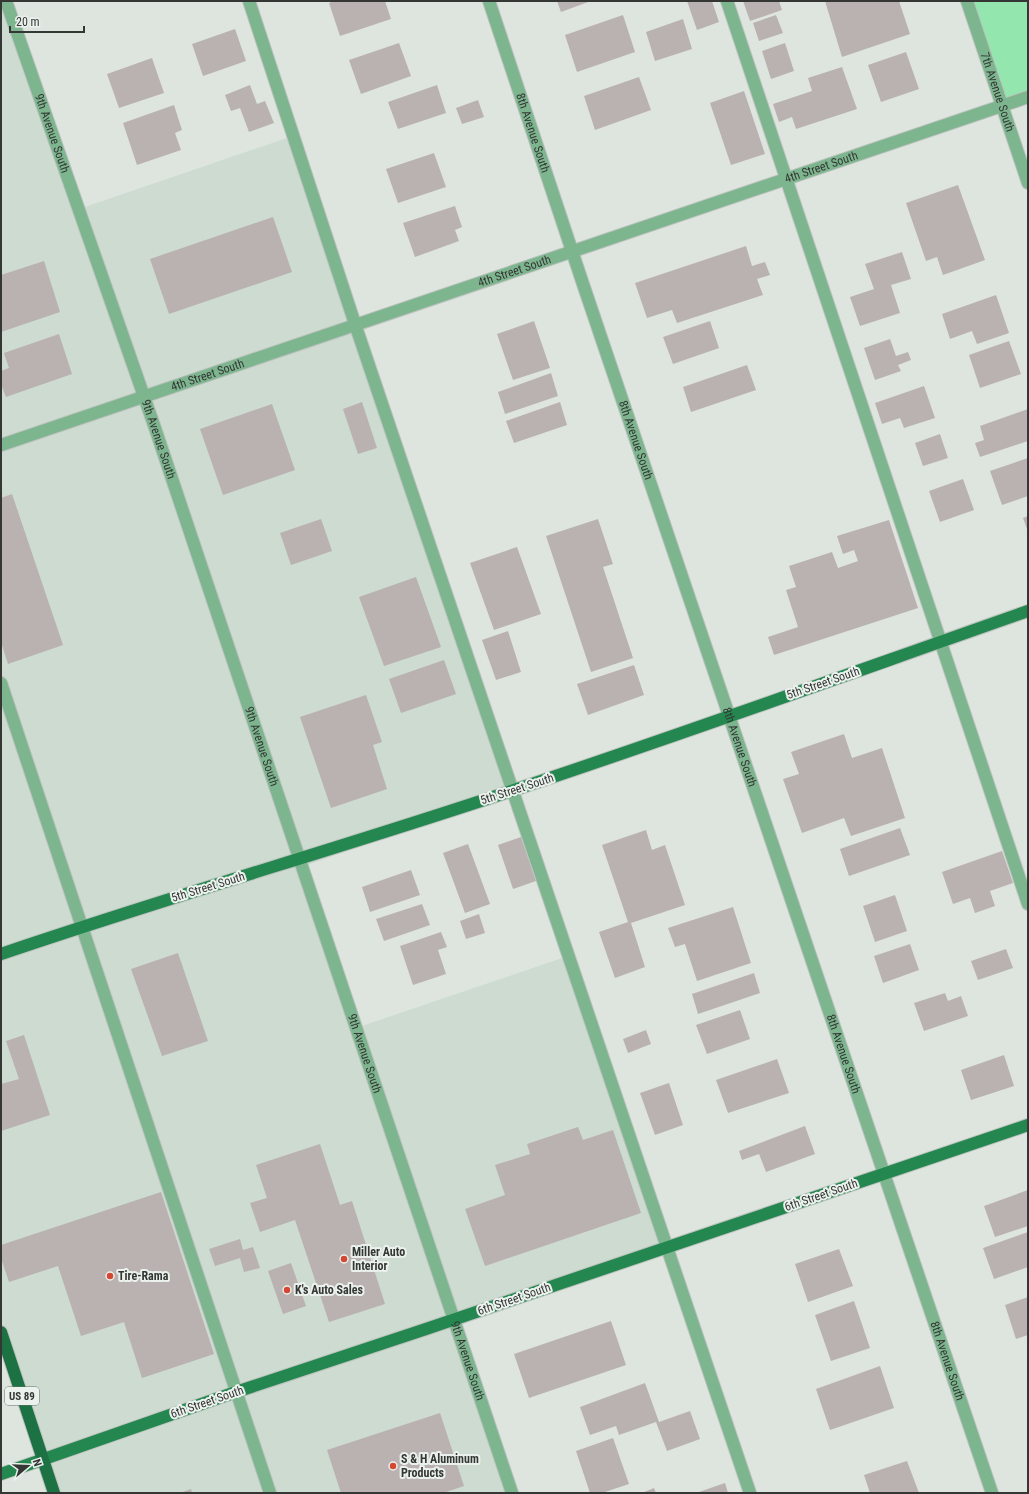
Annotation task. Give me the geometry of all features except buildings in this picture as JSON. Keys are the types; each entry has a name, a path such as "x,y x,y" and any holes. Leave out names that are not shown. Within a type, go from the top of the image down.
{"highway":[{"name":"US 89","path":"1,1332 54,1493"}],"main road":[{"name":"5th Street South","path":"1,954 83,926 513,791 1028,611"},
{"name":"6th Street South","path":"1,1474 236,1392 454,1320 1028,1125"}],"street":[{"name":"9th Avenue South","path":"6,1 144,396 512,1493"},
{"path":"249,1 355,324 750,1493"},
{"name":"8th Avenue South","path":"489,1 992,1493"},
{"path":"727,1 1028,904"},
{"name":"7th Avenue South","path":"967,1 1028,183"},
{"name":"4th Street South","path":"1,445 572,250 1028,97"},
{"path":"1,683 83,926 270,1493"}],"shaded area":[{"path":"1,1 79,209 293,136 513,791 302,867 356,1028 568,956 666,1248 454,1320 512,1493 54,1493 1,1333"}],"green space":[{"path":"967,1 1028,1 1028,97 1002,106"}],"place":[{"name":"Miller Auto Interior","path":"344,1259"},
{"name":"Tire-Rama","path":"110,1276"},
{"name":"K's Auto Sales","path":"287,1290"},
{"name":"S & H Aluminum Products","path":"393,1466"}]}
